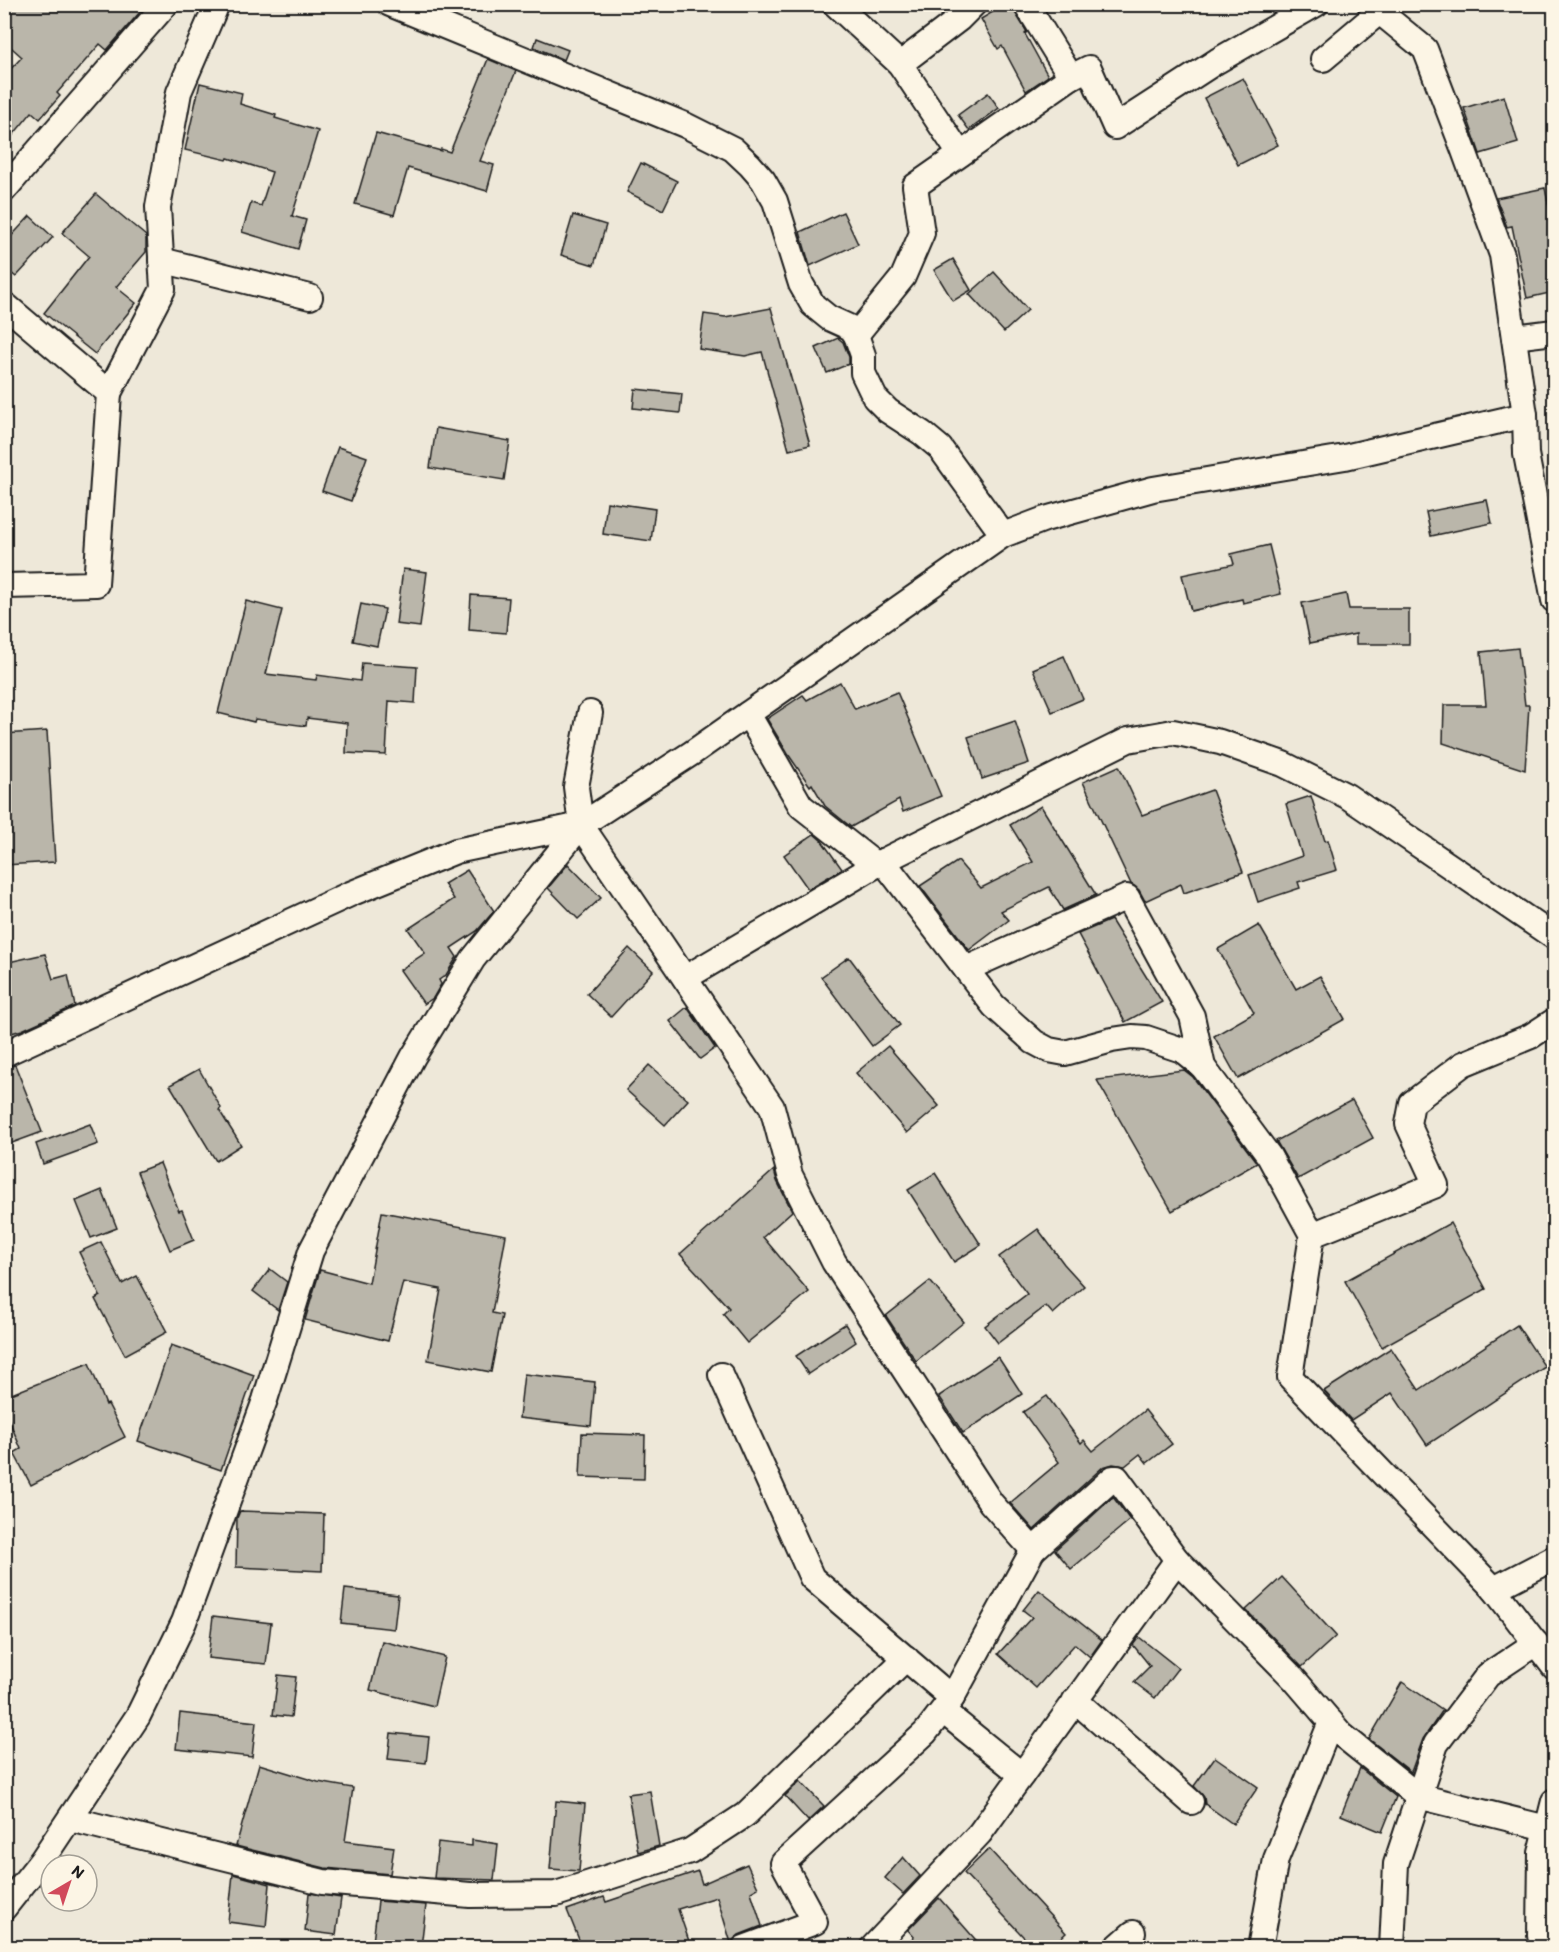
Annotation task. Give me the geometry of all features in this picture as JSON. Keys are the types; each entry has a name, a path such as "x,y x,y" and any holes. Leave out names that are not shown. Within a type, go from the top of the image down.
{"street":[{"path":"4,586 96,584 109,393 163,289 158,207 179,92 217,4"},
{"path":"390,4 685,125 733,149 763,180 775,201 801,284 813,305 829,318 851,328 856,335 863,355 863,373 875,398 888,411 940,448 1003,535"},
{"path":"835,4 900,64 960,154"},
{"path":"900,64 959,19 974,4"},
{"path":"1026,4 1071,77"},
{"path":"856,335 903,277 922,233 915,186 1071,77 1089,68 1115,127 1217,61 1316,4"},
{"path":"4,190 164,5"},
{"path":"1323,59 1374,8 1425,49 1502,255 1526,415 1526,454 1554,600"},
{"path":"161,260 310,297"},
{"path":"4,304 109,393"},
{"path":"1514,337 1554,332"},
{"path":"4,1908 42,1860 138,1716 184,1622 265,1400 311,1251 413,1057 473,959 581,825 692,753 1003,535 1045,519 1153,489 1345,457 1526,415"},
{"path":"590,712 576,787 581,825 772,1107 790,1175 834,1262 991,1503 1033,1550"},
{"path":"748,714 801,806 880,863 994,1006 1034,1042 1049,1050 1065,1053 1112,1040 1132,1037 1146,1038 1182,1050 1203,1067 1269,1156 1312,1235 1290,1377 1494,1589 1554,1667"},
{"path":"685,978 880,863 1128,740 1173,732 1220,742 1283,764 1347,796 1554,937"},
{"path":"4,1054 350,894 456,851 581,825"},
{"path":"966,969 1127,897 1192,1016 1203,1067"},
{"path":"1312,1235 1436,1185 1408,1124 1412,1103 1463,1064 1531,1036 1554,1021"},
{"path":"721,1375 812,1578 906,1658 947,1704 1022,1775"},
{"path":"744,1947 815,1922 783,1863 925,1733 947,1704 1033,1550 1115,1477 1177,1560 1294,1679 1342,1735 1419,1796 1547,1828"},
{"path":"1494,1589 1554,1558"},
{"path":"872,1947 980,1833 1177,1560"},
{"path":"1392,1947 1396,1864 1436,1744 1488,1675 1536,1643"},
{"path":"70,1819 323,1882 470,1895 556,1894 690,1851 745,1815 906,1658"},
{"path":"1075,1700 1191,1802"},
{"path":"1260,1947 1276,1859 1331,1722"},
{"path":"1548,1947 1540,1935 1541,1853 1554,1801"}],"building":[{"path":"4,4 147,4 107,50 100,44 57,93 60,96 40,119 32,112 4,146 4,76 22,57 4,41"},
{"path":"1006,4 1012,4 1048,76 1026,91 1002,46 998,49 981,19"},
{"path":"537,38 568,50 564,60 534,47"},
{"path":"488,59 516,71 480,161 494,165 487,191 408,168 394,215 355,204 376,133 450,152"},
{"path":"1243,78 1278,145 1238,165 1204,98"},
{"path":"200,83 242,93 240,104 318,131 292,216 306,220 298,249 242,232 251,203 261,206 272,172 228,158 227,160 185,150"},
{"path":"988,93 999,108 969,130 958,115"},
{"path":"1504,96 1518,143 1480,154 1464,108"},
{"path":"641,163 677,181 663,210 627,192"},
{"path":"1545,188 1554,232 1554,292 1527,298 1512,226 1507,227 1496,198"},
{"path":"96,194 146,236 146,252 116,287 136,303 95,354 44,313 89,256 62,233"},
{"path":"843,212 858,244 810,266 800,232"},
{"path":"573,215 606,225 594,265 561,255"},
{"path":"30,216 53,237 16,277 4,267 4,244"},
{"path":"953,259 971,290 953,301 934,270"},
{"path":"994,272 1028,310 1004,332 969,294"},
{"path":"771,308 810,445 789,450 762,352 745,356 699,349 704,314 725,317"},
{"path":"838,338 843,342 849,357 849,364 827,373 816,348"},
{"path":"635,389 682,394 680,413 633,408"},
{"path":"436,428 510,441 504,480 430,468"},
{"path":"338,447 367,457 351,501 322,491"},
{"path":"1487,500 1492,523 1431,536 1426,512"},
{"path":"607,502 655,509 651,541 603,534"},
{"path":"1269,545 1281,594 1243,603 1242,599 1191,611 1182,575 1234,564 1231,554"},
{"path":"403,569 427,572 420,627 396,624"},
{"path":"1346,594 1349,609 1409,609 1409,644 1356,644 1356,634 1310,643 1302,603"},
{"path":"471,595 509,598 506,633 469,630"},
{"path":"246,601 282,610 266,674 316,680 317,675 360,681 362,663 417,667 415,703 389,701 386,755 346,753 347,723 307,718 306,726 255,719 254,722 218,713"},
{"path":"361,604 385,609 377,646 353,641"},
{"path":"1518,648 1525,705 1529,705 1525,770 1443,743 1444,705 1486,705 1481,652"},
{"path":"1064,656 1083,699 1052,712 1033,669"},
{"path":"840,682 855,709 897,692 941,796 903,812 899,800 851,827 825,806 812,784 810,786 788,754 767,719 803,695 807,700"},
{"path":"1015,721 1029,763 982,779 968,737"},
{"path":"47,731 55,862 4,865 4,734"},
{"path":"1119,766 1142,815 1212,790 1243,872 1184,893 1181,884 1145,901 1139,890 1131,884 1083,782"},
{"path":"1311,796 1337,870 1298,882 1300,888 1258,902 1249,875 1302,856 1286,804"},
{"path":"1041,806 1096,895 1063,910 1049,887 1001,911 1009,920 969,950 920,886 958,861 981,888 1033,862 1010,825"},
{"path":"814,834 822,841 842,869 808,889 784,855"},
{"path":"568,864 601,898 578,919 548,888"},
{"path":"467,870 494,911 477,931 451,948 457,957 446,975 439,980 441,984 433,998 424,1004 400,970 425,953 408,929 454,899 444,884"},
{"path":"1111,920 1162,1002 1125,1022 1078,934"},
{"path":"1259,925 1296,989 1320,976 1345,1019 1238,1079 1214,1036 1254,1013 1218,949"},
{"path":"629,948 653,971 611,1017 587,994"},
{"path":"45,954 53,979 68,975 75,1006 22,1030 4,1035 4,963"},
{"path":"849,957 900,1025 872,1046 821,977"},
{"path":"687,1007 715,1048 700,1059 670,1021"},
{"path":"888,1046 939,1106 907,1133 856,1073"},
{"path":"15,1065 42,1132 4,1146 4,1068"},
{"path":"649,1065 688,1100 665,1125 626,1090"},
{"path":"199,1069 221,1108 219,1110 241,1145 216,1161 170,1085"},
{"path":"1184,1070 1193,1077 1257,1163 1172,1211 1097,1080"},
{"path":"1352,1100 1373,1138 1298,1179 1276,1141"},
{"path":"90,1124 98,1144 43,1164 36,1144"},
{"path":"160,1163 179,1211 182,1210 194,1240 170,1250 137,1172"},
{"path":"774,1170 792,1211 763,1237 809,1292 747,1343 723,1314 729,1308 680,1254"},
{"path":"935,1173 981,1245 954,1262 908,1190"},
{"path":"102,1190 117,1228 91,1238 76,1201"},
{"path":"382,1212 506,1235 492,1313 502,1315 491,1372 428,1360 441,1289 403,1282 388,1341 305,1320 320,1270 369,1283"},
{"path":"1450,1223 1486,1289 1382,1347 1345,1281"},
{"path":"1038,1229 1084,1286 1053,1314 1046,1306 998,1343 985,1326 1027,1294 999,1257"},
{"path":"101,1242 122,1284 137,1276 167,1332 125,1355 95,1299 100,1296 79,1252"},
{"path":"270,1269 287,1282 278,1310 253,1291"},
{"path":"930,1281 964,1322 916,1361 886,1316"},
{"path":"845,1324 856,1342 808,1374 796,1356"},
{"path":"1517,1325 1545,1367 1427,1445 1392,1393 1351,1420 1324,1391 1391,1348 1419,1390"},
{"path":"171,1345 254,1375 221,1470 138,1441"},
{"path":"998,1357 1022,1394 963,1433 939,1396"},
{"path":"89,1363 106,1405 108,1404 125,1437 31,1485 14,1453 21,1449 4,1408 4,1397"},
{"path":"524,1374 595,1382 591,1426 519,1418"},
{"path":"1047,1396 1081,1443 1084,1440 1093,1451 1145,1410 1172,1444 1147,1463 1140,1454 1125,1466 1113,1464 1103,1467 1034,1530 1010,1503 1059,1462 1023,1412"},
{"path":"582,1433 645,1435 644,1479 580,1477"},
{"path":"1113,1497 1130,1520 1071,1569 1055,1550"},
{"path":"240,1511 324,1514 322,1571 236,1567 237,1518"},
{"path":"1282,1577 1336,1636 1302,1667 1246,1610"},
{"path":"345,1589 398,1595 394,1629 341,1623"},
{"path":"1039,1590 1102,1640 1090,1657 1075,1644 1036,1688 998,1654 1032,1617 1023,1610"},
{"path":"213,1616 271,1623 266,1664 208,1658"},
{"path":"1139,1637 1178,1668 1155,1698 1134,1682 1150,1666 1133,1645"},
{"path":"382,1641 445,1657 434,1706 370,1690"},
{"path":"278,1675 296,1677 291,1717 273,1715"},
{"path":"1402,1682 1443,1710 1423,1739 1411,1772 1369,1739"},
{"path":"180,1713 256,1722 252,1757 176,1749"},
{"path":"391,1733 429,1737 426,1763 388,1759"},
{"path":"1215,1757 1258,1787 1233,1824 1205,1804 1204,1797 1194,1786"},
{"path":"259,1764 318,1782 353,1788 345,1841 394,1847 390,1874 325,1868 236,1846"},
{"path":"1360,1768 1396,1797 1382,1832 1341,1815"},
{"path":"800,1781 824,1806 808,1821 785,1796"},
{"path":"650,1791 659,1846 638,1852 628,1794"},
{"path":"556,1801 585,1804 579,1871 550,1869"},
{"path":"472,1840 498,1844 494,1880 434,1878 438,1842 472,1846"},
{"path":"989,1849 1066,1933 1051,1947 1033,1947 964,1873"},
{"path":"903,1857 920,1876 903,1894 885,1878"},
{"path":"747,1864 758,1888 751,1892 762,1926 739,1935 731,1943 717,1897 678,1909 691,1947 582,1947 567,1910 604,1897 606,1902 698,1871 702,1884"},
{"path":"233,1874 270,1884 266,1927 228,1922"},
{"path":"309,1893 341,1898 336,1935 305,1931"},
{"path":"939,1898 982,1947 901,1947 914,1937 908,1930"},
{"path":"378,1901 426,1905 421,1947 373,1942"}]}
